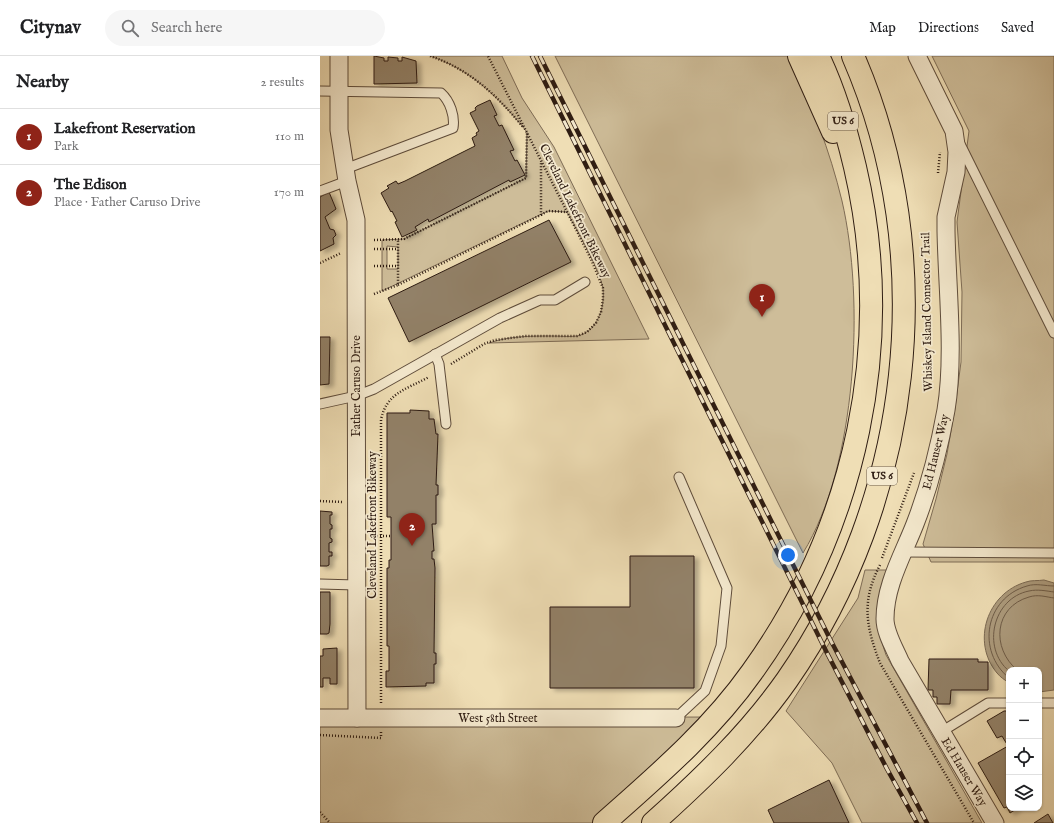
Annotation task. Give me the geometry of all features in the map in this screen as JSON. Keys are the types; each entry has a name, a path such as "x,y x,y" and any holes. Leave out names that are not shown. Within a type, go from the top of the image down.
{"highway":[{"path":"799,56 860,189"},
{"name":"US 6","path":"604,823 687,747 739,690 789,617 829,534 839,507 854,454 860,428 868,375 871,323 870,268 860,189 847,134 818,56"},
{"name":"US 6","path":"653,823 698,782 737,742 770,703 802,658 829,610 852,562 871,512 882,473 892,434 900,382 904,327 903,271 896,204 888,166 874,112 853,56"}],"street":[{"name":"Father Caruso Drive","path":"340,56 339,130 346,175 356,220 357,718"},
{"name":"Ed Hauser Way","path":"917,56 954,131 957,152 956,172 946,217 949,347 946,409 926,492 904,552 893,576 887,599 885,620 890,640 900,661 995,823"},
{"name":"West 58th Street","path":"320,718 676,718"}],"lane":[{"path":"320,91 339,90 441,93 447,98 454,119 453,128 346,175 320,191"},
{"path":"954,131 1054,333"},
{"path":"320,404 356,396 401,375 507,315 540,300 555,300 585,282"},
{"path":"436,354 439,364 446,424"},
{"path":"676,718 705,691 721,646 727,588 679,477"},
{"path":"904,552 1054,553"},
{"path":"320,584 356,585"},
{"path":"941,732 988,703 1006,703"},
{"path":"1042,703 1054,703"}],"path":[{"path":"374,240 404,239 526,178 527,132 488,88 465,71 445,61 430,56"},
{"name":"Cleveland Lakefront Bikeway","path":"452,364 484,344 495,340 526,336 577,336 587,332 596,323 601,312 603,288 591,259 488,56"},
{"path":"938,174 940,150"},
{"path":"541,160 541,215"},
{"path":"374,294 398,285 548,211 567,212"},
{"path":"398,239 398,285"},
{"path":"374,248 398,249"},
{"path":"320,263 343,252"},
{"path":"374,266 398,266"},
{"name":"Cleveland Lakefront Bikeway","path":"382,702 383,410 387,402 393,397 432,376"},
{"path":"918,468 914,472 884,550 882,561 872,580 867,610 868,624 880,663 974,823"},
{"path":"320,501 342,502"},
{"path":"374,536 391,536"},
{"path":"320,735 381,738 381,726"},
{"path":"320,812 330,823"}],"shaded area":[{"path":"430,56 502,56 522,98 554,147 649,339 489,343 520,337 577,336 590,330 595,324 603,304 603,289 598,272 588,250 567,212 548,211 382,291 382,240 404,239 526,178 527,132 484,86 459,69","holes":["387,246 398,247 398,269 387,269"]},
{"path":"555,56 789,56 805,91 832,164 842,201 849,241 853,285 854,333 851,381 845,429 835,475 821,517 803,553"},
{"path":"932,56 1054,56 1054,562 931,562 923,544 947,454 961,362 962,292 957,222 969,131"},
{"path":"865,570 888,570 881,593 878,612 878,622 886,655 982,823 862,823 832,763 786,711 858,598"},
{"path":"716,717 604,823 320,823 320,718"}],"water":[{"path":"1044,580 1054,583 1054,690 1042,692 1042,667 1006,667 1006,680 998,674 989,661 985,647 984,633 987,620 993,607 1001,596 1012,588 1030,581"}],"building":[{"path":"374,56 384,58 384,61 388,61 388,57 398,58 398,61 402,61 402,57 416,61 417,83 374,84"},
{"path":"490,100 497,115 494,116 499,126 502,125 514,150 510,151 525,175 510,182 509,180 429,222 428,219 415,227 417,230 402,237 395,222 397,221 381,193 389,188 387,186 396,181 398,184 405,181 475,146 472,138 477,135 476,133 479,131 470,113 476,110 475,108 477,106"},
{"path":"329,192 336,209 325,217 330,229 334,230 336,235 333,238 334,244 320,251 320,197"},
{"path":"549,220 571,262 409,342 388,298"},
{"path":"320,337 330,337 329,384 320,385"},
{"path":"410,410 429,411 429,419 434,419 436,434 438,434 436,485 438,485 438,495 436,495 436,524 432,524 434,551 432,551 432,559 434,559 435,568 434,653 436,653 436,664 434,664 434,683 426,683 426,686 386,687 386,671 389,671 389,646 387,646 387,568 389,568 389,560 391,560 391,517 387,517 387,413 410,413"},
{"path":"320,511 332,512 332,515 330,515 330,524 332,525 332,529 330,529 330,538 332,539 332,542 329,543 329,552 332,552 332,556 329,556 329,565 327,566 320,566"},
{"path":"630,556 694,556 694,688 550,688 550,607 630,607"},
{"path":"320,592 330,592 330,624 329,633 327,634 320,634"},
{"path":"337,648 337,684 330,684 330,678 323,678 323,687 320,687 320,656 323,656 323,649"},
{"path":"929,659 978,659 978,662 988,662 988,690 951,690 950,704 937,704 937,697 933,697 933,690 928,690"},
{"path":"1006,711 1006,743 1002,736 997,738 987,721"},
{"path":"1006,747 1006,807 1004,808 978,763"},
{"path":"829,780 849,823 774,823 768,810"},
{"path":"1048,814 1053,823 1034,823"}],"railway":[{"path":"532,56 827,653 887,769 917,823"},
{"path":"540,56 831,641 927,823"}],"place":[{"name":"Lakefront Reservation","path":"762,317"},
{"name":"The Edison","path":"412,546"}]}
